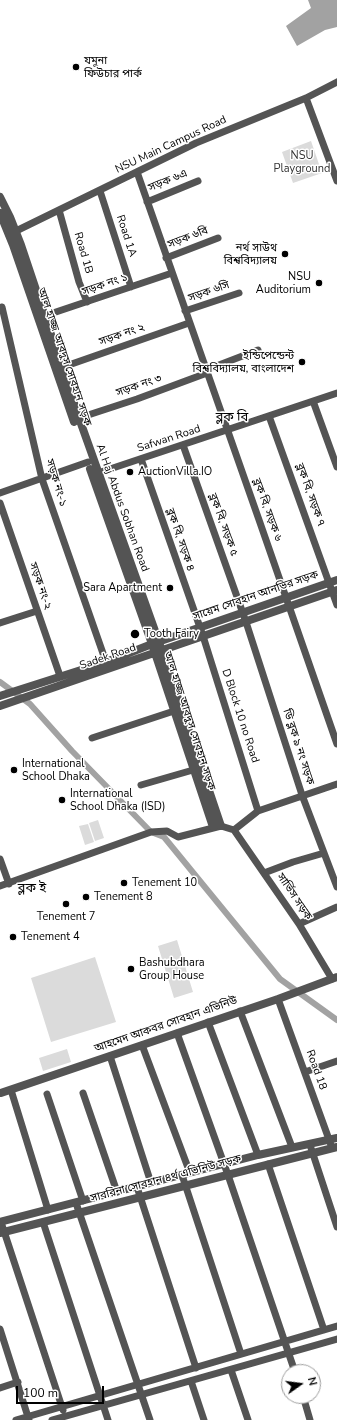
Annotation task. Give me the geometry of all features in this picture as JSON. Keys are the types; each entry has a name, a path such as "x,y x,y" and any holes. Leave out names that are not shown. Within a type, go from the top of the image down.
{"street":[{"name":"NSU Main Campus Road","path":"16,232 196,143 306,98 337,82"},
{"path":"306,98 337,181"},
{"name":"ব্লক বি, সড়ক ৬","path":"137,172 227,431 287,597 337,744"},
{"name":"সড়ক ৬এ","path":"147,202 198,181"},
{"name":"Road 1A","path":"100,191 131,287"},
{"name":"Al Haj Abdus Sobhan Road","path":"0,198 16,232 217,827"},
{"name":"Road 1B","path":"59,210 79,282 87,302"},
{"name":"আল হাজ্জ আবদুস সোবহান সড়ক","path":"0,213 13,245 88,462 155,643"},
{"name":"সড়ক ৬বি","path":"166,258 218,238"},
{"name":"সড়ক নং ১","path":"44,316 172,273"},
{"name":"সড়ক ৬সি","path":"185,311 239,293"},
{"name":"সড়ক নং-১","path":"2,307 42,479 106,662"},
{"name":"সড়ক নং ২","path":"62,367 189,323"},
{"name":"সড়ক নং ৩","path":"78,418 137,399 207,372 258,350"},
{"name":"Safwan Road","path":"98,473 141,460 337,393"},
{"path":"313,401 337,467"},
{"name":"ব্লক বি, সড়ক ৭","path":"269,416 333,581 337,605"},
{"name":"ব্লক বি, সড়ক ৫","path":"183,445 243,613"},
{"name":"ব্লক বি, সড়ক ৪","path":"141,460 199,628"},
{"path":"0,493 88,462"},
{"name":"সড়ক নং-২","path":"0,503 60,676"},
{"name":"সায়েম সোবহান আনভির সড়ক","path":"0,696 106,662 155,643 333,581"},
{"name":"Sadek Road","path":"2,705 335,591"},
{"path":"0,623 37,611"},
{"name":"ডি ব্লক ৯ নং সড়ক","path":"243,613 302,795 337,887"},
{"name":"D Block 10 no Road","path":"199,628 203,636 258,811"},
{"name":"আল হাজ্জ আবদুস সোবহান সড়ক","path":"158,652 174,711 193,770 217,827"},
{"path":"92,738 174,711"},
{"path":"142,785 193,770"},
{"path":"0,886 151,832 167,831 178,837 217,827 234,830 258,811 337,784"},
{"name":"সার্ভিস সড়ক","path":"234,830 335,978"},
{"path":"264,873 293,862 324,853"},
{"path":"0,859 9,884"},
{"path":"299,924 337,906"},
{"name":"আহমেদ আকবর সোবহান এভিনিউ","path":"0,1092 11,1090 278,999 335,978"},
{"name":"Road 18","path":"278,999 305,1072 333,1139 335,1148"},
{"path":"240,1011 292,1147"},
{"path":"208,1022 258,1154"},
{"path":"177,1033 228,1175 292,1364"},
{"path":"142,1045 186,1174 185,1186 241,1354"},
{"path":"110,1056 151,1183"},
{"path":"305,1072 337,1061"},
{"path":"11,1090 48,1210"},
{"path":"83,1093 117,1192"},
{"path":"47,1094 80,1202 79,1213 150,1420"},
{"name":"সাবরিনা সোবহান ৪র্থ এভিনিউ সড়ক","path":"0,1222 258,1154 310,1145 333,1139"},
{"path":"310,1145 337,1227"},
{"name":"সাবরিনা সোবহান ৪র্থ এভিনিউ সড়ক","path":"2,1233 335,1148"},
{"path":"268,1164 324,1330"},
{"path":"137,1186 196,1368"},
{"path":"0,1222 2,1233 66,1418"},
{"path":"43,1222 108,1420"},
{"path":"16,1420 29,1418 337,1326"},
{"path":"0,1329 29,1418"},
{"path":"52,1420 66,1418 337,1339"},
{"path":"231,1370 248,1420"},
{"path":"191,1381 204,1420"},
{"path":"0,1388 18,1382"},
{"path":"305,1404 310,1420"}],"green space":[{"name":"NSU Playground","path":"311,141 322,173 293,183 282,152"},
{"path":"98,820 104,838 95,841 89,823"},
{"path":"88,824 94,842 85,845 79,826"},
{"path":"177,940 193,992 174,998 158,946"},
{"path":"95,957 116,1022 51,1042 31,978"},
{"path":"67,1049 71,1062 43,1071 39,1058"}],"shaded area":[{"path":"308,0 337,0 337,27 325,30 297,46 286,26 311,8"}],"waterway":[{"path":"0,682 30,704 72,751 151,832 164,837 280,979 337,1020"}],"place":[{"name":"যমুনা ফিউচার পার্ক","path":"76,67"},
{"name":"নর্থ সাউথ বিশ্ববিদ্যালয়","path":"285,254"},
{"name":"NSU Auditorium","path":"319,283"},
{"name":"ইন্ডিপেন্ডেন্ট বিশ্ববিদ্যালয়, বাংলাদেশ","path":"302,362"},
{"name":"AuctionVilla.IO","path":"130,472"},
{"name":"Sara Apartment","path":"170,588"},
{"name":"Tooth Fairy","path":"135,634"},
{"name":"International School Dhaka","path":"14,770"},
{"name":"International School Dhaka (ISD)","path":"62,800"},
{"name":"Tenement 10","path":"124,883"},
{"name":"Tenement 8","path":"86,897"},
{"name":"Tenement 7","path":"66,904"},
{"name":"Tenement 4","path":"13,937"},
{"name":"Bashubdhara Group House","path":"131,969"}],"district":[{"name":"ব্লক বি","path":"232,418"},
{"name":"ব্লক ই","path":"32,889"}]}
